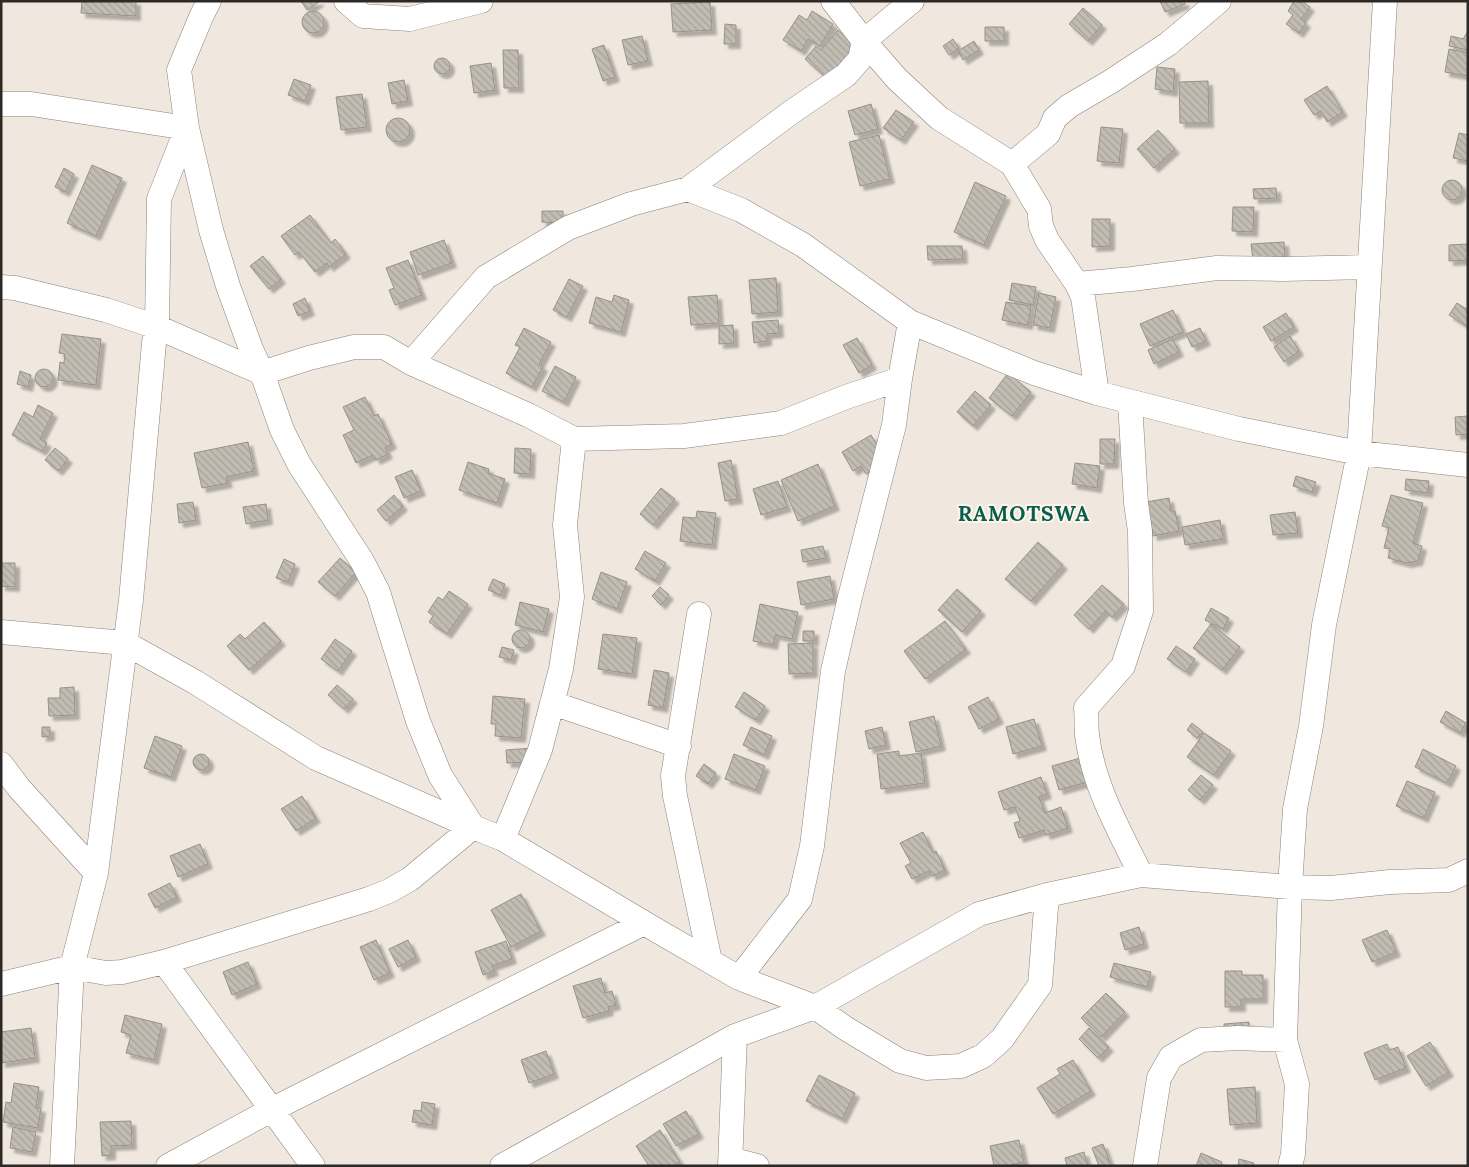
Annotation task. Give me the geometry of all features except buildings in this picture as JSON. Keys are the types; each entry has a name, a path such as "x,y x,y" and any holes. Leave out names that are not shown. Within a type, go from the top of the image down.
{"street":[{"path":"346,1 363,16 410,19 481,1"},
{"path":"833,1 897,78 938,118 1012,164 1038,209 1041,226 1047,240 1077,284 1082,298 1097,393"},
{"path":"411,362 486,277 568,228 631,204 688,189 793,111 846,76 860,59 864,40 912,1"},
{"path":"1012,164 1048,134 1055,118 1069,106 1168,44 1219,1"},
{"path":"1290,1166 1293,1154 1297,1084 1285,1040 1290,887 1296,809 1311,726 1324,625 1359,453 1385,1"},
{"path":"204,6 179,70 187,128 211,230 228,286 282,430 300,464 362,561 378,592 418,721 440,775 472,827"},
{"path":"1,104 31,104 187,128"},
{"path":"62,1166 72,967 96,873 131,600 157,327 159,199 187,128"},
{"path":"688,189 741,210 803,245 910,322 1034,373 1097,393 1239,429 1359,453 1468,465"},
{"path":"1077,284 1217,268 1369,268"},
{"path":"1,287 14,288 106,310 157,327 262,373 354,347 384,347 411,362 528,415 574,439 684,436 781,422 900,379"},
{"path":"739,978 800,899 812,846 833,671 894,425 910,322"},
{"path":"1130,402 1136,503 1140,531 1141,612 1123,666 1086,708 1087,735 1095,769 1108,807 1141,875"},
{"path":"503,839 540,750 560,669 572,597 565,525 574,439"},
{"path":"699,614 673,776 675,796 710,962"},
{"path":"1,632 125,643 195,682 316,758 503,839 739,978 815,1007 845,1028 900,1061 926,1068 961,1066 983,1056 1002,1039 1040,985 1047,895"},
{"path":"552,703 679,746"},
{"path":"1,764 19,788 96,873"},
{"path":"1,984 72,967 106,973 122,972 164,962 389,891 410,879 472,827"},
{"path":"502,1166 735,1036 815,1007 979,914 1047,895 1141,875 1290,887 1331,888 1390,882 1449,880 1468,871"},
{"path":"168,1166 273,1109 644,923"},
{"path":"164,962 314,1166"},
{"path":"735,1036 730,1162 758,1166"},
{"path":"1145,1166 1159,1078 1171,1057 1202,1040 1238,1038 1285,1040"}],"district":[{"name":"RAMOTSWA","path":"1024,513"}]}
